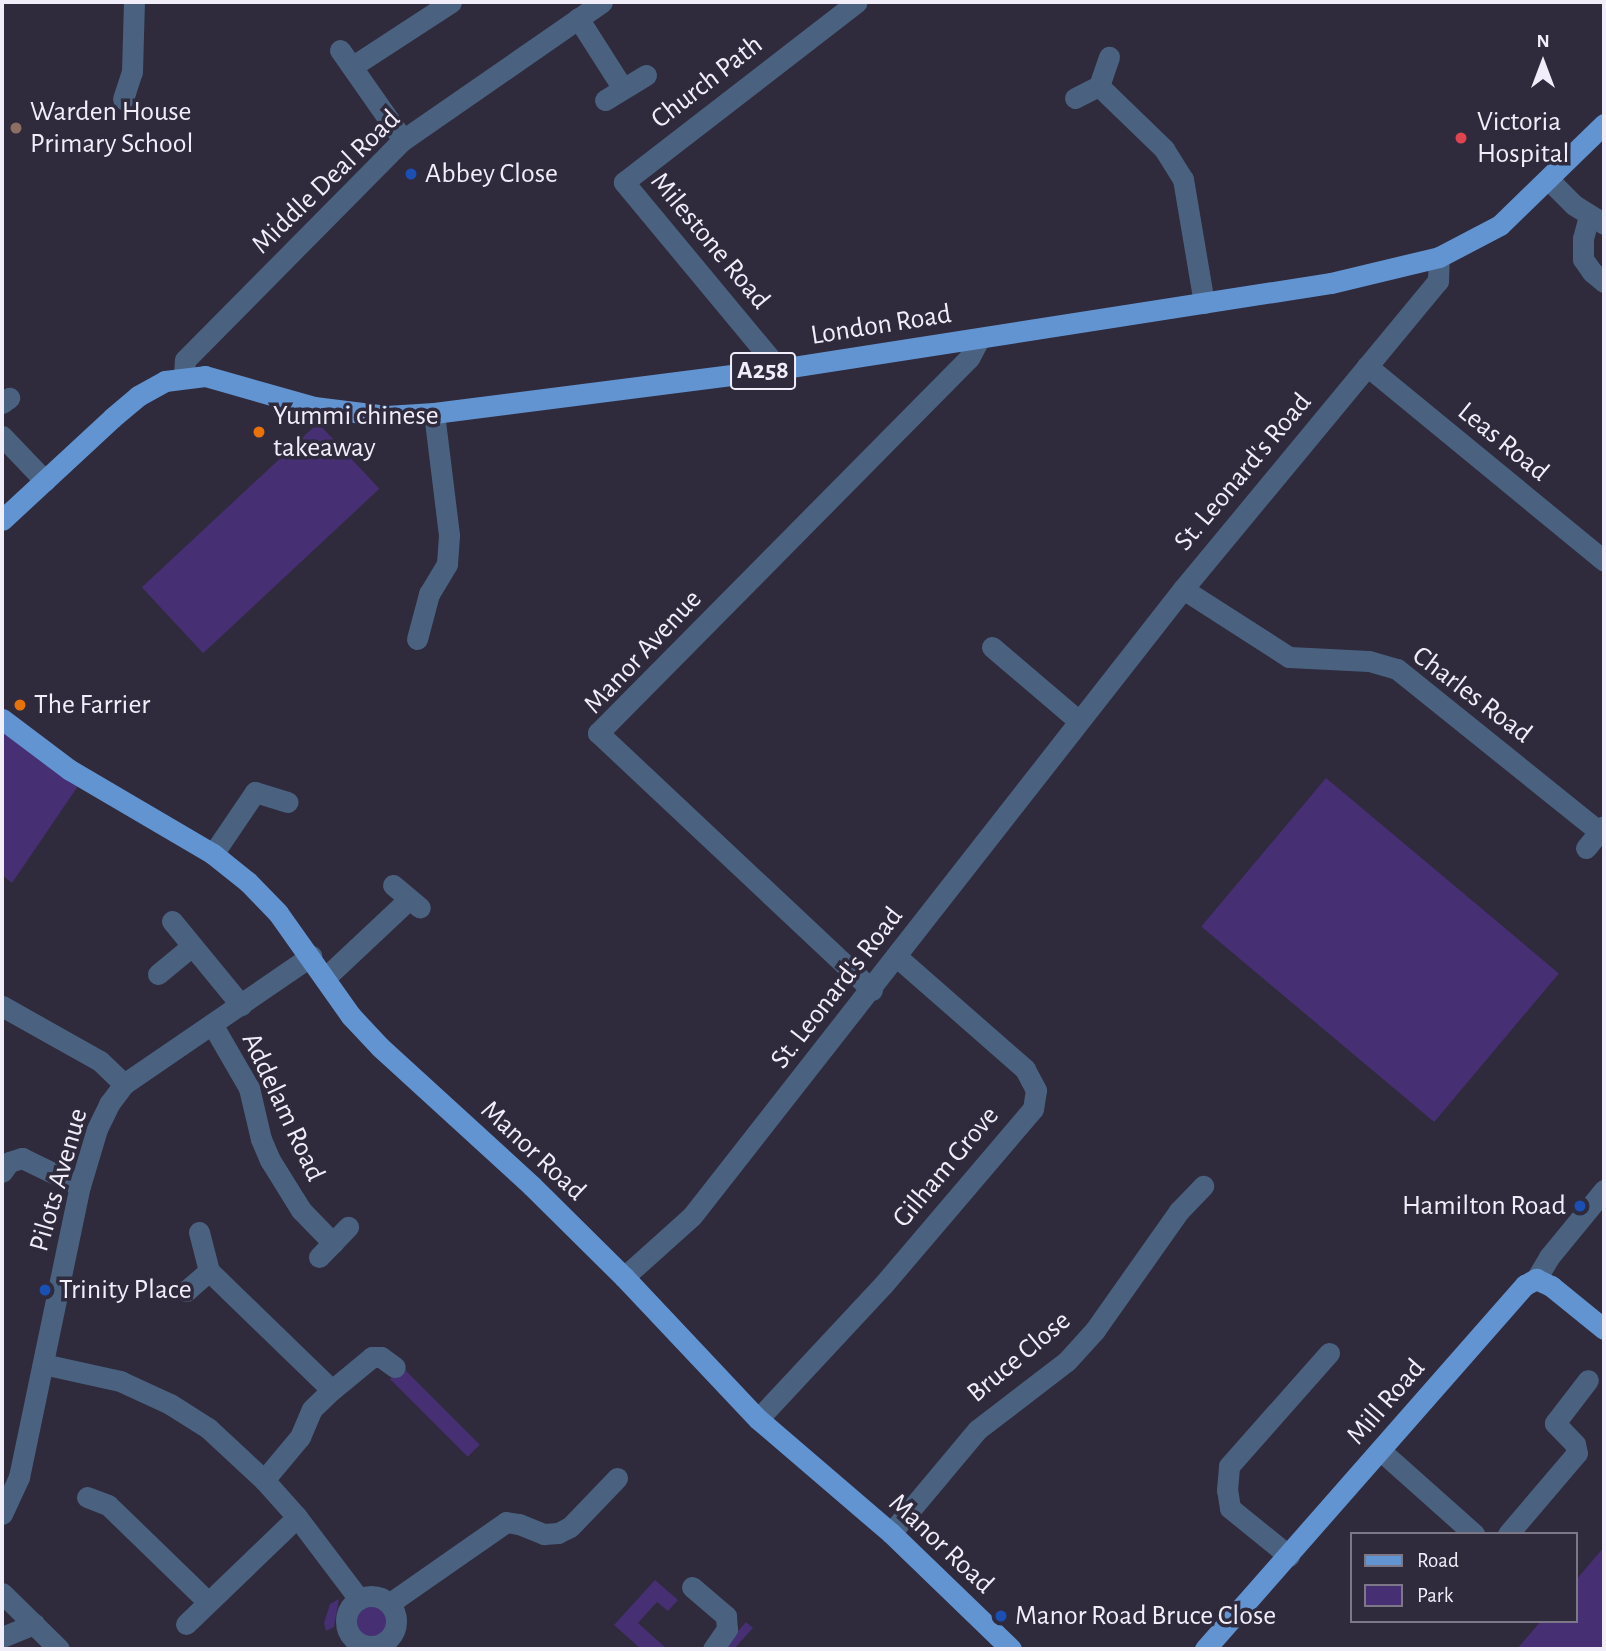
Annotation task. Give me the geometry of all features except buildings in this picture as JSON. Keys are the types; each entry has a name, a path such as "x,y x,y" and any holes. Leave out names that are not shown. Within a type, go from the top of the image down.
{"main road":[{"name":"London Road","path":"2,520 138,396 165,382 184,377 205,376 314,407 386,416 434,413 779,369 1331,283 1439,257 1500,225 1604,124"},
{"name":"Manor Road","path":"2,719 71,770 214,854 278,913 351,1016 380,1047 532,1186 624,1277 758,1419 891,1533 1011,1649"},
{"path":"1536,1279 1551,1286 1604,1329"},
{"name":"Mill Road","path":"1205,1649 1381,1451 1515,1294 1536,1279"}],"street":[{"path":"123,99 132,72 134,2"},
{"path":"403,140 347,58 451,2"},
{"name":"Middle Deal Road","path":"184,377 185,360 403,140 602,2"},
{"name":"Church Path","path":"624,182 857,2"},
{"path":"578,18 622,87"},
{"path":"1074,98 1099,86 1109,57"},
{"path":"605,100 622,87 646,75"},
{"path":"1099,86 1164,149 1183,179 1204,303"},
{"path":"1549,180 1597,220 1583,239 1583,259 1592,272 1604,282"},
{"name":"Milestone Road","path":"624,182 779,369"},
{"name":"St. Leonard's Road","path":"624,1277 692,1216 872,990 1183,589 1438,281 1439,257"},
{"name":"Manor Avenue","path":"872,990 598,733 969,358 979,339"},
{"name":"Leas Road","path":"1367,366 1604,561"},
{"path":"416,639 429,594 447,564 449,535 434,413"},
{"path":"2,436 45,481"},
{"name":"Charles Road","path":"1183,589 1289,657 1369,661 1397,669 1602,829 1586,848"},
{"path":"992,647 1079,721"},
{"path":"214,854 250,788 288,802"},
{"path":"325,978 414,904 393,885"},
{"path":"172,921 241,1004"},
{"path":"158,974 192,946"},
{"name":"Pilots Avenue","path":"2,1514 19,1477 80,1186 97,1129 124,1084 311,956"},
{"name":"Gilham Grove","path":"758,1419 883,1285 1033,1109 1036,1090 1025,1069 897,957"},
{"path":"2,1006 100,1061 124,1084"},
{"name":"Addelam Road","path":"212,1024 250,1088 261,1139 283,1185 326,1250 348,1227"},
{"path":"2,1172 9,1162 22,1158 80,1186"},
{"name":"Bruce Close","path":"891,1533 977,1430 1067,1361 1095,1330 1179,1211 1203,1186"},
{"name":"Mill Road","path":"1536,1279 1549,1257 1604,1190"},
{"path":"199,1232 209,1271 332,1390"},
{"path":"186,1291 209,1271"},
{"path":"1289,1556 1230,1508 1229,1466 1329,1353"},
{"path":"264,1480 300,1437 312,1409 332,1390 372,1357 381,1357 395,1367"},
{"path":"43,1364 101,1376 170,1404 208,1428 264,1480 297,1517 359,1599"},
{"path":"1510,1532 1577,1453 1575,1444 1555,1423 1588,1380"},
{"path":"1381,1451 1472,1532"},
{"path":"390,1603 506,1522 544,1534 558,1533 570,1527 617,1478"},
{"path":"87,1497 108,1505 208,1602"},
{"path":"186,1625 297,1517"},
{"path":"692,1587 726,1616 727,1629 713,1649"},
{"path":"2,1593 59,1649"},
{"path":"374,1595 390,1603 394,1611 395,1628 388,1645 368,1646 352,1638 348,1630 347,1613 359,1599 374,1595"},
{"path":"2,1637 34,1625"}],"green space":[{"path":"318,423 379,489 203,653 142,587"},
{"path":"2,729 78,786 12,883 2,875"},
{"path":"1326,778 1559,973 1434,1122 1201,927"},
{"path":"402,1367 480,1445 468,1457 390,1379"},
{"path":"1604,1547 1604,1649 1517,1649 1539,1623 1578,1623 1578,1578"},
{"path":"655,1580 678,1600 668,1611 657,1602 638,1623 667,1649 641,1649 614,1625"},
{"path":"339,1599 334,1627 326,1631 324,1623 330,1604"},
{"path":"371,1603 383,1608 388,1620 383,1632 371,1637 359,1632 354,1620 359,1608"},
{"path":"746,1622 753,1628 734,1649 722,1649"}],"place":[{"name":"Warden House Primary School","path":"16,128"},
{"name":"Victoria Hospital","path":"1461,138"},
{"name":"Abbey Close","path":"411,174"},
{"name":"Yummi chinese takeaway","path":"259,432"},
{"name":"The Farrier","path":"20,705"},
{"name":"Hamilton Road","path":"1580,1206"},
{"name":"Trinity Place","path":"45,1290"},
{"name":"Manor Road Bruce Close","path":"1001,1616"}]}
